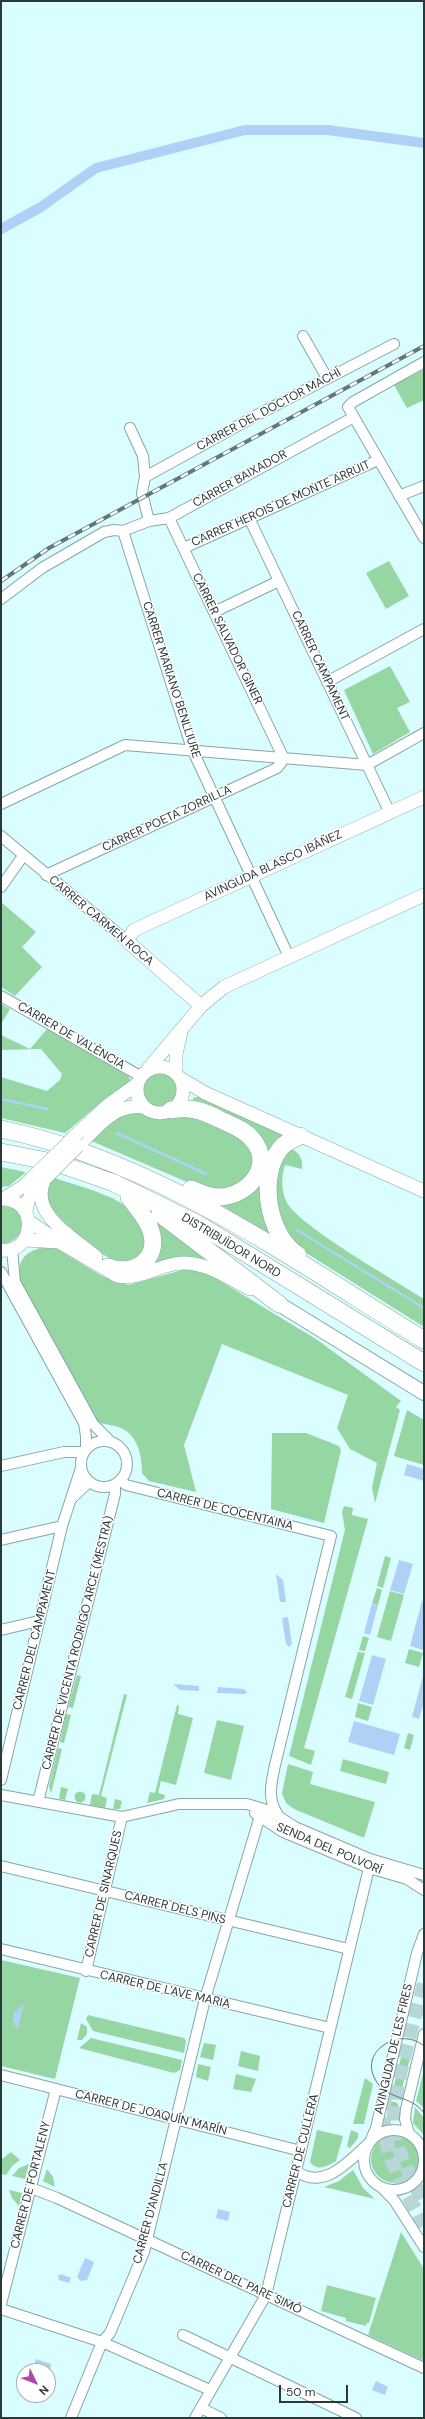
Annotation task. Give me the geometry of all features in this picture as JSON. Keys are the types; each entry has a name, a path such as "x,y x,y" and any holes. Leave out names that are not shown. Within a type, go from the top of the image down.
{"highway":[{"path":"93,1156 128,1161 208,1196 234,1195 254,1182 260,1166 260,1157 252,1139 242,1130 198,1108 183,1107 176,1104"},
{"name":"DISTRIBUÏDOR NORD","path":"1,1129 36,1136 93,1156 124,1168 205,1206 424,1340"},
{"path":"300,1136 280,1148 271,1167 270,1209 277,1232 290,1250 333,1276 346,1292"},
{"name":"DISTRIBUÏDOR NORD","path":"1,1152 57,1163 114,1184 200,1225 424,1363"},
{"path":"28,1158 53,1172 129,1197 161,1214 279,1304"},
{"path":"108,1267 128,1271 139,1266 148,1256 153,1244 151,1231 145,1218 129,1197"}],"main road":[{"path":"279,1304 418,1389 424,1396"}],"street":[{"path":"303,336 327,378"},
{"name":"CARRER DEL DOCTOR MACHÍ","path":"145,477 327,378 394,344"},
{"path":"424,362 353,402 348,407 424,538"},
{"name":"CARRER BAIXADOR","path":"1,599 42,568 104,532 114,530 123,531 149,521 169,518 354,417"},
{"path":"130,428 143,456 145,477 142,494 149,521"},
{"name":"CARRER HEROIS DE MONTE ARRUIT","path":"184,548 378,460"},
{"path":"399,496 424,486"},
{"name":"CARRER SALVADOR GINER","path":"169,518 284,760"},
{"name":"CARRER CAMPAMENT","path":"249,518 390,813"},
{"name":"CARRER MARIANO BENLLIURE","path":"123,531 192,749 250,877 289,957"},
{"path":"214,612 279,581"},
{"path":"328,682 424,629"},
{"path":"1,804 125,745 192,749 284,760 367,765 424,733"},
{"name":"CARRER POETA ZORRILLA","path":"46,875 277,768 284,760"},
{"name":"AVINGUDA BLASCO IBÁÑEZ","path":"127,941 134,930 424,797"},
{"name":"CARRER CARMEN ROCA","path":"1,836 23,856 127,941 201,1006"},
{"path":"1,887 23,856"},
{"path":"25,1240 28,1200 40,1177 83,1134 108,1105 141,1077 201,1006 224,987 424,895"},
{"name":"CARRER DE VALÈNCIA","path":"1,996 141,1077"},
{"path":"176,1104 183,1084 178,1075 176,1054 182,1029"},
{"path":"143,1107 136,1092 141,1077 163,1066 205,1093 424,1191"},
{"path":"2,1199 40,1177 78,1146 83,1134 115,1111 125,1107 143,1107 157,1113 176,1104 190,1094 205,1093"},
{"path":"40,1177 40,1192 43,1209 50,1218 108,1267"},
{"path":"2,1199 16,1202 28,1216 59,1242 104,1269 126,1277 175,1264 194,1264 209,1268 279,1304"},
{"path":"1,1272 84,1423 86,1436 85,1451 81,1468 89,1482 104,1487 118,1482 127,1470 126,1455 122,1449 110,1441 93,1424 15,1282 7,1250 25,1240 59,1242"},
{"path":"90,1260 108,1267"},
{"path":"1,1466 64,1452 85,1451 95,1442 110,1441"},
{"name":"CARRER DEL CAMPAMENT","path":"1,1780 62,1526 69,1500 81,1468"},
{"path":"69,1500 89,1482"},
{"name":"CARRER DE COCENTAINA","path":"118,1482 331,1536 275,1765 270,1793 273,1807 278,1815"},
{"name":"CARRER DE VICENTA RODRIGO ARCE (MESTRA)","path":"38,1802 118,1482"},
{"path":"1,1540 62,1526"},
{"path":"1,1630 39,1621"},
{"name":"SENDA DEL POLVORÍ","path":"1,1795 122,1817 179,1804 236,1803 254,1805 278,1815 295,1827 370,1859 424,1875"},
{"name":"SENDA DEL POLVORÍ","path":"236,1803 260,1816 284,1832 369,1868 407,1879 424,1890"},
{"name":"CARRER D'ANDILLA","path":"71,2418 102,2342 112,2326 144,2252 205,1999 260,1816"},
{"name":"CARRER DE SINARQUES","path":"86,1971 122,1817"},
{"name":"CARRER DELS PINS","path":"1,1866 349,1949"},
{"name":"CARRER DE CULLERA","path":"195,2418 266,2295 369,1868"},
{"name":"AVINGUDA DE LES FIRES","path":"369,2143 376,2128 417,1953 424,1934"},
{"name":"CARRER DE L'AVE MARIA","path":"1,1949 86,1971 330,2028"},
{"path":"424,2034 406,2109 405,2119 409,2134 420,2146 424,2178"},
{"name":"CARRER DE JOAQUÍN MARÍN","path":"1,2075 176,2118 300,2151"},
{"name":"CARRER DE FORTALENY","path":"1,2304 56,2089"},
{"path":"296,2171 312,2178 326,2176 340,2170 376,2136 391,2130 409,2134"},
{"path":"369,2143 364,2163 366,2171 376,2184 394,2200 424,2248"},
{"path":"376,2184 384,2188 400,2189 415,2180 423,2166"},
{"name":"CARRER DEL PARE SIMÓ","path":"31,2188 57,2198 424,2368"},
{"path":"1,2309 102,2342 210,2390"},
{"path":"183,2335 356,2418"},
{"path":"201,2408 221,2418"}],"green space":[{"path":"424,369 424,400 407,408 394,385"},
{"path":"389,561 409,596 386,609 366,573"},
{"path":"390,666 410,702 397,708 410,732 373,754 344,690"},
{"path":"1,902 36,932 22,947 42,967 15,996 1,987"},
{"path":"1,1004 10,1009 1,1024"},
{"path":"47,1029 128,1076 131,1081 106,1098 65,1133 1,1118 1,1077 47,1091 60,1080 62,1074 41,1049 1,1050 1,1035 30,1049"},
{"path":"163,1072 173,1077 177,1083 177,1097 173,1103 167,1107 157,1108 147,1103 143,1097 142,1087 147,1077 153,1073"},
{"path":"203,1097 286,1136 275,1147 275,1238 221,1205 243,1197 255,1189 258,1183 265,1153 193,1102 193,1098"},
{"path":"184,1111 240,1134 253,1154 251,1172 231,1187 225,1189 203,1188 89,1140 108,1121 120,1114 129,1112 156,1119 164,1119 173,1117"},
{"path":"292,1149 300,1157 302,1169 285,1165 282,1184 287,1203 310,1226 424,1299 424,1327 295,1246 282,1231 275,1192 280,1156"},
{"path":"1,1167 25,1173 9,1186 1,1187"},
{"path":"55,1178 93,1190 131,1209 139,1218 146,1231 144,1251 132,1262 114,1261 94,1249 53,1215 44,1195 50,1180"},
{"path":"1,1206 10,1207 17,1211 21,1216 22,1223 21,1230 17,1237 11,1241 1,1244"},
{"path":"145,1208 156,1215 208,1259 185,1257 147,1268"},
{"path":"46,1246 54,1247 100,1275 115,1282 129,1285 186,1269 207,1273 316,1339 401,1401 396,1407 400,1410 375,1503 372,1488 377,1463 350,1449 337,1428 348,1395 222,1344 184,1445 196,1492 149,1481 142,1473 141,1458 137,1444 133,1438 122,1429 97,1421 19,1279 20,1265 25,1256 28,1253"},
{"path":"407,1410 424,1420 424,1465 394,1456"},
{"path":"272,1433 306,1433 339,1446 341,1450 324,1523 271,1509"},
{"path":"344,1506 353,1508 352,1515 368,1519 304,1748 315,1751 311,1765 289,1756 345,1530 342,1512"},
{"path":"385,1556 391,1558 383,1588 377,1586"},
{"path":"377,1588 382,1590 378,1605 372,1603"},
{"path":"390,1591 404,1595 391,1641 377,1637"},
{"path":"363,1636 369,1638 365,1651 359,1650"},
{"path":"409,1649 423,1653 419,1667 405,1663"},
{"path":"358,1652 365,1653 352,1699 345,1697"},
{"path":"77,1675 81,1676 73,1708 68,1707"},
{"path":"124,1694 127,1695 101,1796 107,1798 105,1808 90,1805 92,1794 99,1795"},
{"path":"358,1703 372,1707 368,1721 355,1717"},
{"path":"177,1705 179,1706 178,1714 193,1718 176,1785 161,1781 158,1793 165,1795 164,1799 147,1803 150,1792 155,1793"},
{"path":"66,1714 71,1715 64,1743 60,1742"},
{"path":"217,1720 244,1726 231,1780 204,1773"},
{"path":"408,1733 414,1735 410,1750 404,1748"},
{"path":"58,1748 62,1749 51,1794 49,1786"},
{"path":"343,1759 389,1772 386,1784 340,1771"},
{"path":"288,1764 313,1772 310,1784 375,1802 364,1838 294,1809 286,1803 282,1793"},
{"path":"61,1787 68,1789 65,1800 59,1799"},
{"path":"78,1792 82,1792 84,1793 84,1801 78,1802 75,1799 75,1795"},
{"path":"115,1799 122,1801 120,1809 113,1809"},
{"path":"1,1960 80,1978 55,2079 1,2066"},
{"path":"88,2015 184,2038 186,2041 184,2053 93,2031 86,2019"},
{"path":"81,2023 87,2027 87,2034 82,2040 77,2040"},
{"path":"91,2038 182,2060 180,2070 174,2073 79,2048"},
{"path":"204,2043 216,2045 213,2060 200,2057"},
{"path":"404,2045 413,2047 401,2092 393,2090"},
{"path":"241,2051 260,2056 258,2071 238,2066"},
{"path":"198,2064 211,2067 208,2081 196,2077"},
{"path":"424,2070 424,2108 416,2101"},
{"path":"236,2074 256,2079 251,2092 233,2089"},
{"path":"365,2078 373,2084 364,2124 353,2124"},
{"path":"393,2101 397,2103 399,2107 397,2111 393,2113 389,2111 387,2107 389,2103"},
{"path":"415,2107 424,2118 424,2135 413,2123"},
{"path":"317,2130 343,2136 336,2161 323,2167 316,2167 310,2162"},
{"path":"351,2130 358,2133 358,2138 350,2148 347,2146"},
{"path":"395,2135 404,2137 412,2142 417,2150 419,2159 417,2168 412,2176 404,2181 395,2183 386,2181 378,2176 373,2168 371,2159 373,2150 378,2142 386,2137"},
{"path":"11,2152 20,2160 13,2165 6,2175 1,2174 1,2160"},
{"path":"29,2164 25,2179 12,2176 19,2168"},
{"path":"47,2169 53,2177 55,2187 43,2181"},
{"path":"353,2170 363,2188 375,2199 324,2187 339,2181"},
{"path":"9,2190 22,2193 19,2206 12,2198"},
{"path":"401,2232 424,2269 424,2361 368,2335"},
{"path":"327,2285 376,2298 369,2323 367,2323 366,2326 346,2321 346,2318 321,2311"}],"water":[{"path":"407,1464 424,1469 424,1481 404,1475"},
{"path":"399,1560 413,1564 404,1594 390,1590"},
{"path":"276,1574 283,1580 286,1602 280,1602"},
{"path":"422,1601 424,1601 423,1650 410,1646"},
{"path":"372,1603 378,1605 370,1635 364,1633"},
{"path":"288,1617 292,1644 289,1647 286,1644 282,1618"},
{"path":"372,1655 386,1659 373,1705 359,1701"},
{"path":"424,1672 424,1702 419,1719 412,1717"},
{"path":"173,1684 199,1686 199,1691 180,1690"},
{"path":"218,1687 244,1689 247,1692 245,1694 217,1693"},
{"path":"354,1721 400,1734 394,1755 348,1742"},
{"path":"24,2003 18,2029 13,2022 14,2013"},
{"path":"218,2209 230,2212 228,2221 216,2218"},
{"path":"85,2258 94,2262 87,2280 81,2281 77,2277"},
{"path":"61,2274 71,2278 69,2283 59,2280 58,2276"},
{"path":"36,2359 48,2363 35,2363"},
{"path":"376,2381 388,2387 385,2395 372,2390"}],"waterway":[{"path":"1,229 41,207 96,168 245,130 328,130 424,143"},
{"path":"1,1099 47,1109"},
{"path":"117,1133 206,1174"},
{"path":"297,1230 424,1308"}],"tunnel":[{"path":"424,1984 398,2083 394,2122 395,2136 401,2154 424,2203"},
{"path":"385,2096 384,2115 388,2149 400,2179 424,2226"}],"tram line":[{"path":"424,2046 415,2040 394,2040 385,2044 377,2051 373,2059 372,2068 375,2079 385,2091 412,2103 419,2107 424,2113"}],"railway":[{"path":"1,581 49,548 424,346"}]}
